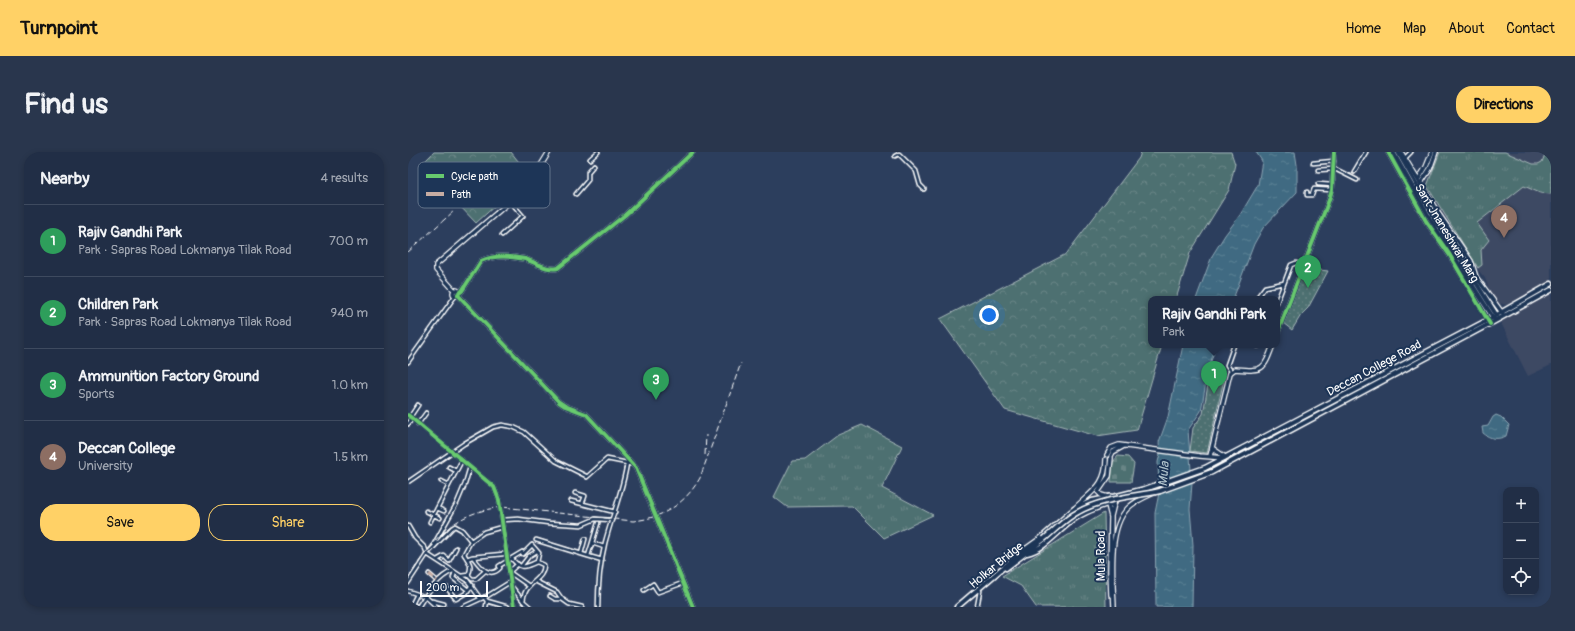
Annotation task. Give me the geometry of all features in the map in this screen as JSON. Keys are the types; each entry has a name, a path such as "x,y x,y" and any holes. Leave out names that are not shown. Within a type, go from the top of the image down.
{"main road":[{"path":"1393,152 1472,272 1496,318"},
{"path":"1398,152 1430,218 1496,318"},
{"name":"Deccan College Road","path":"1160,491 1212,472 1489,322 1551,284"},
{"name":"Deccan College Road","path":"1503,314 1551,290"},
{"name":"Deccan College Road","path":"1109,497 1145,489 1205,468 1489,322"},
{"name":"Holkar Bridge","path":"961,607 979,589 1044,540 1070,517 1082,510 1101,503 1160,491"},
{"path":"1108,504 1106,501 1109,497"},
{"path":"957,607 1074,509 1092,501 1109,497 1114,500 1114,504 1108,504 1079,516 1068,523 1036,551 1024,554"}],"street":[{"path":"543,162 549,152"},
{"path":"590,159 598,152"},
{"path":"408,362 457,295 462,291 481,261 492,257 524,259 548,268 558,268 625,215 693,152"},
{"path":"1281,323 1329,200 1332,190 1334,152"},
{"path":"1354,172 1366,152"},
{"name":"Sant Jnaneshwar Marg","path":"1388,152 1438,213 1471,261 1472,272 1503,314"},
{"name":"Sant Jnaneshwar Marg","path":"1402,152 1426,221 1449,254 1489,322"},
{"path":"1405,158 1411,152"},
{"path":"1414,185 1426,167 1432,152"},
{"path":"1414,185 1430,169 1436,152"},
{"path":"895,156 899,154 916,170 920,185 924,189"},
{"path":"1313,163 1334,161"},
{"path":"576,194 588,180 588,172 594,165"},
{"path":"1318,170 1333,168 1357,180"},
{"path":"1318,184 1332,185"},
{"path":"1306,191 1307,195 1312,195 1314,189 1332,190"},
{"path":"502,208 436,265 436,270 454,290 458,291 457,295 559,402 565,406 586,414 628,458 639,474 693,607"},
{"path":"502,235 523,216 516,208"},
{"path":"1279,296 1293,264 1296,263 1304,266"},
{"path":"1258,296 1265,287 1284,283"},
{"path":"1210,456 1231,371 1227,365 1233,348"},
{"path":"1231,371 1235,369 1253,371 1262,368 1267,361 1272,348"},
{"path":"408,424 410,417 418,405"},
{"path":"418,424 426,413"},
{"path":"410,417 494,487 499,500 514,607"},
{"path":"408,482 465,443 493,427 507,425 513,426 524,432 556,461 588,477 607,459 632,464"},
{"path":"1109,497 1101,496 1098,492 1109,476 1109,450 1114,446 1151,449 1200,456 1218,455 1226,458"},
{"path":"1212,448 1218,455"},
{"path":"1074,509 1102,481 1109,457"},
{"path":"598,607 598,578 604,547 625,479 628,458"},
{"path":"430,522 462,460"},
{"path":"449,467 456,470"},
{"path":"433,546 457,503 470,467"},
{"path":"441,481 449,485"},
{"path":"1112,577 1116,532 1123,514 1135,502 1160,491"},
{"path":"575,493 585,496 582,504"},
{"path":"571,501 615,512"},
{"name":"Mula Road","path":"1108,504 1111,517 1113,607"},
{"path":"1111,517 1114,504"},
{"path":"438,508 444,511"},
{"path":"426,511 440,518"},
{"path":"502,520 518,519 581,525 595,519 612,520"},
{"path":"588,556 598,523"},
{"path":"408,526 415,538 425,548 427,554 472,585 480,598"},
{"path":"408,583 433,546 448,530 455,526 462,530 471,541"},
{"path":"468,575 471,564 464,554 471,541 484,532 502,527"},
{"path":"581,554 584,539"},
{"path":"536,540 602,560"},
{"path":"592,543 604,547"},
{"path":"473,557 485,571 489,573 497,572 500,568 499,566 522,553 532,545 539,554 537,562 529,566 522,566 512,559"},
{"path":"437,560 444,556 449,561 456,548"},
{"path":"522,566 529,556 537,551"},
{"path":"467,559 503,554"},
{"path":"524,602 523,598 529,586 541,576 544,567 537,562"},
{"path":"509,572 518,564"},
{"path":"468,575 472,579 476,579 485,571"},
{"path":"417,594 412,604 418,607 437,581 447,573 454,572"},
{"path":"454,572 453,578 468,590"},
{"path":"509,572 529,586"},
{"path":"429,574 437,581"},
{"path":"461,576 468,575"},
{"path":"535,581 557,592 562,599 569,604 582,607"},
{"path":"463,607 510,582"},
{"path":"644,590 653,584 658,592 683,583"},
{"path":"447,588 456,599 460,598 472,585"},
{"path":"511,586 530,607"},
{"path":"977,607 979,589"},
{"path":"408,591 426,597 437,607"},
{"path":"550,596 555,599 562,599"},
{"path":"484,597 487,601 508,607"},
{"path":"432,601 437,601 444,604"},
{"path":"486,607 487,601"}],"shaded area":[{"path":"1439,152 1551,152 1551,281 1507,305 1498,303 1490,292 1485,278 1437,206 1426,186"},
{"path":"1551,293 1551,365 1528,376 1500,321"}],"green space":[{"path":"434,152 511,152 519,162 424,162"},
{"path":"1141,152 1231,152 1235,164 1229,190 1190,253 1177,296 1148,296 1148,348 1161,348 1137,430 1097,436 1005,410 940,319 1066,254 1139,158"},
{"path":"1440,152 1505,152 1533,164 1538,164 1542,162 1546,152 1551,152 1551,194 1540,193 1524,186 1477,223 1489,240 1481,250 1482,265 1478,268 1427,186"},
{"path":"462,208 493,208 476,223"},
{"path":"1304,268 1328,271 1308,308 1301,315 1292,330 1283,323"},
{"path":"1210,373 1225,375 1207,453 1190,451 1193,428 1203,414"},
{"path":"862,425 902,446 882,488 933,515 884,538 852,506 787,507 774,497 792,461 805,460 838,435"},
{"path":"1118,456 1128,457 1134,464 1131,482 1111,482 1113,462"},
{"path":"1104,513 1106,607 1036,607 1021,586 1002,576"}],"water":[{"path":"1256,152 1295,152 1297,165 1297,192 1263,228 1254,244 1234,296 1197,296 1212,256 1240,215 1258,185 1262,161"},
{"name":"Mula","path":"1182,348 1215,348 1208,371 1201,411 1188,430 1192,483 1190,509 1193,545 1192,607 1156,607 1155,513 1159,493 1159,442 1168,417"},
{"path":"1496,415 1501,417 1509,425 1506,436 1491,438 1483,433 1482,427 1488,426 1493,417"}],"railway":[{"path":"408,252 454,211"},
{"path":"408,578 426,551 446,530 469,515 484,510 502,507 633,521 654,517 672,508 687,495 700,478 741,363"},
{"path":"705,455 706,435"}],"marked path":[{"path":"429,574 437,581"}],"cycle path":[{"path":"458,294 462,291 481,261 486,259 497,257 514,257 525,259 545,267 554,269 558,268 625,215 693,152"},
{"path":"1280,326 1329,200 1332,190 1334,152"},
{"path":"1388,152 1426,221 1449,254 1490,324"},
{"path":"458,295 559,402 565,406 586,414 636,468 693,607"},
{"path":"408,415 494,487 499,500 514,607"}],"place":[{"name":"Deccan College","path":"1504,238"},
{"name":"Children Park","path":"1308,288"},
{"name":"Rajiv Gandhi Park","path":"1214,394"},
{"name":"Ammunition Factory Ground","path":"656,400"}]}
